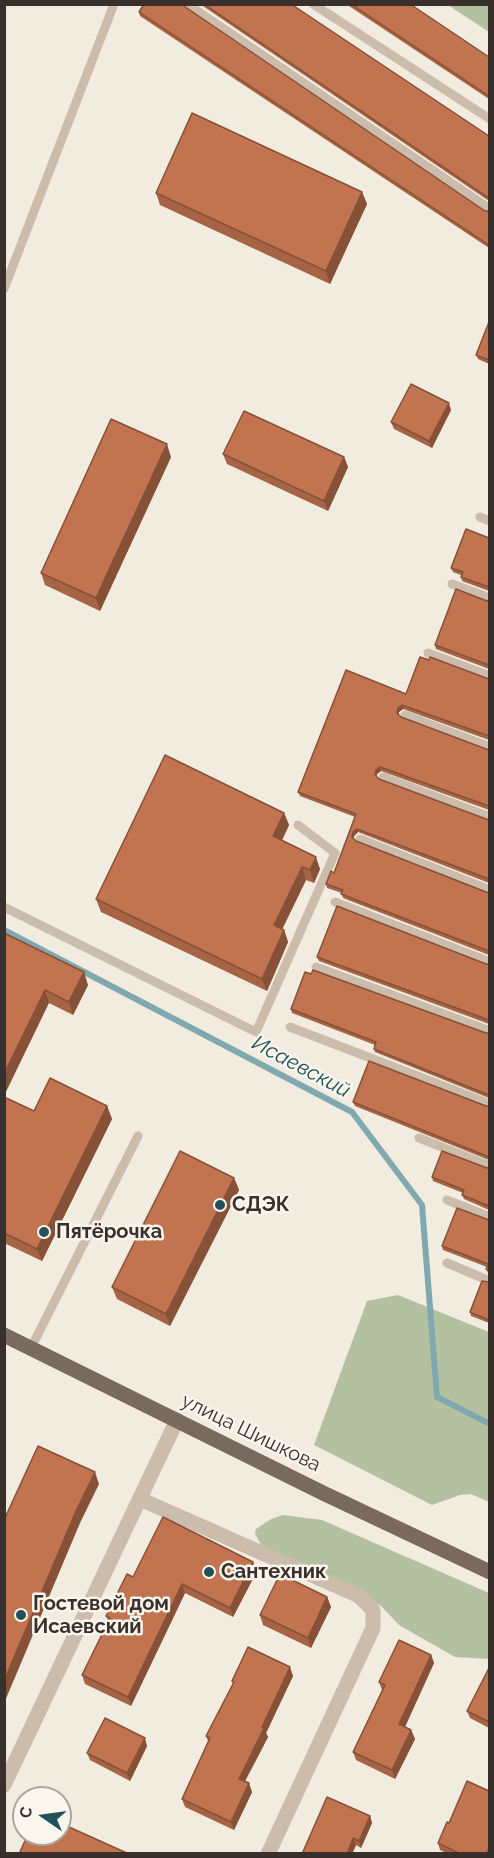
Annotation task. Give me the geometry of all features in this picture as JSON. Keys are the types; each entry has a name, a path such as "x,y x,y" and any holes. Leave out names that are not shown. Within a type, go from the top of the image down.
{"main road":[{"name":"улица Шишкова","path":"4,1335 486,1570"}],"street":[{"path":"4,1785 177,1420"},
{"path":"140,1499 359,1596 373,1610 373,1628 268,1854"}],"lane":[{"path":"4,289 114,4"},
{"path":"187,4 489,209"},
{"path":"313,4 489,119"},
{"path":"480,517 489,521"},
{"path":"452,584 489,598"},
{"path":"428,653 489,676"},
{"path":"405,715 489,747"},
{"path":"383,777 489,817"},
{"path":"4,907 256,1032 334,853 298,825"},
{"path":"360,839 489,890"},
{"path":"335,902 489,962"},
{"path":"316,967 489,1031"},
{"path":"290,1026 489,1104"},
{"path":"31,1348 138,1136"},
{"path":"419,1138 489,1166"},
{"path":"447,1200 489,1216"},
{"path":"447,1263 489,1281"}],"green space":[{"path":"448,5 489,5 489,32"},
{"path":"398,1295 489,1332 489,1502 471,1494 460,1495 432,1505 314,1445 367,1301"},
{"path":"283,1515 322,1520 489,1593 489,1659 455,1657 399,1625 381,1606 360,1593 264,1550 255,1534 256,1529 271,1519"}],"building":[{"path":"144,4 181,4 485,211 489,211 489,245 139,12"},
{"path":"204,4 291,4 489,136 489,198"},
{"path":"351,4 410,4 489,57 489,96"},
{"path":"192,113 362,192 326,271 156,193"},
{"path":"489,322 489,360 476,355"},
{"path":"411,384 449,403 429,441 391,422"},
{"path":"244,411 344,457 324,501 223,454"},
{"path":"111,419 167,444 96,598 41,573"},
{"path":"466,529 489,538 489,587 461,577 463,572 451,568"},
{"path":"456,589 489,600 489,665 435,645"},
{"path":"420,657 429,660 430,657 489,679 489,736 402,705 398,708 397,713 401,717 489,750 489,806 380,767 376,770 375,775 379,779 489,820 489,879 357,829 353,832 352,837 356,841 489,893 489,951 341,894 343,890 326,884 331,871 334,873 356,814 298,792 346,670 406,694"},
{"path":"165,755 284,813 273,836 316,857 310,870 302,867 274,925 284,930 262,979 96,899"},
{"path":"337,906 489,964 489,1020 317,957"},
{"path":"4,933 84,972 69,1002 45,990 4,1074"},
{"path":"313,970 489,1033 489,1095 374,1049 376,1042 291,1009 305,972 311,974"},
{"path":"369,1061 489,1106 489,1157 353,1102"},
{"path":"50,1078 107,1106 37,1249 4,1233 4,1097 34,1111"},
{"path":"180,1151 234,1178 166,1314 112,1287"},
{"path":"442,1151 489,1167 489,1206 462,1195 464,1190 432,1177"},
{"path":"457,1208 489,1220 489,1271 486,1269 488,1264 442,1246"},
{"path":"482,1281 489,1282 489,1320 470,1312"},
{"path":"38,1446 95,1472 76,1511 4,1681 4,1520"},
{"path":"163,1517 253,1562 230,1608 182,1584 128,1697 82,1675 110,1618 106,1616 127,1574 133,1577"},
{"path":"280,1574 327,1597 308,1638 260,1615"},
{"path":"399,1640 431,1655 399,1724 411,1730 392,1770 353,1752 385,1685 379,1682"},
{"path":"248,1647 290,1667 239,1779 249,1783 231,1822 182,1799 210,1738 206,1736 234,1682 232,1681"},
{"path":"489,1668 489,1722 467,1711"},
{"path":"105,1718 145,1738 127,1773 87,1753"},
{"path":"467,1781 489,1791 487,1854 461,1854 438,1843"},
{"path":"327,1797 370,1816 359,1841 353,1838 347,1854 302,1854"},
{"path":"72,1828 129,1854 19,1854 23,1846 72,1846"}],"waterway":[{"name":"Исаевский","path":"4,930 352,1112 422,1205 437,1397 490,1424"}],"place":[{"name":"СДЭК","path":"220,1205"},
{"name":"Пятёрочка","path":"44,1232"},
{"name":"Сантехник","path":"209,1572"},
{"name":"Гостевой дом Исаевский","path":"21,1615"}]}
